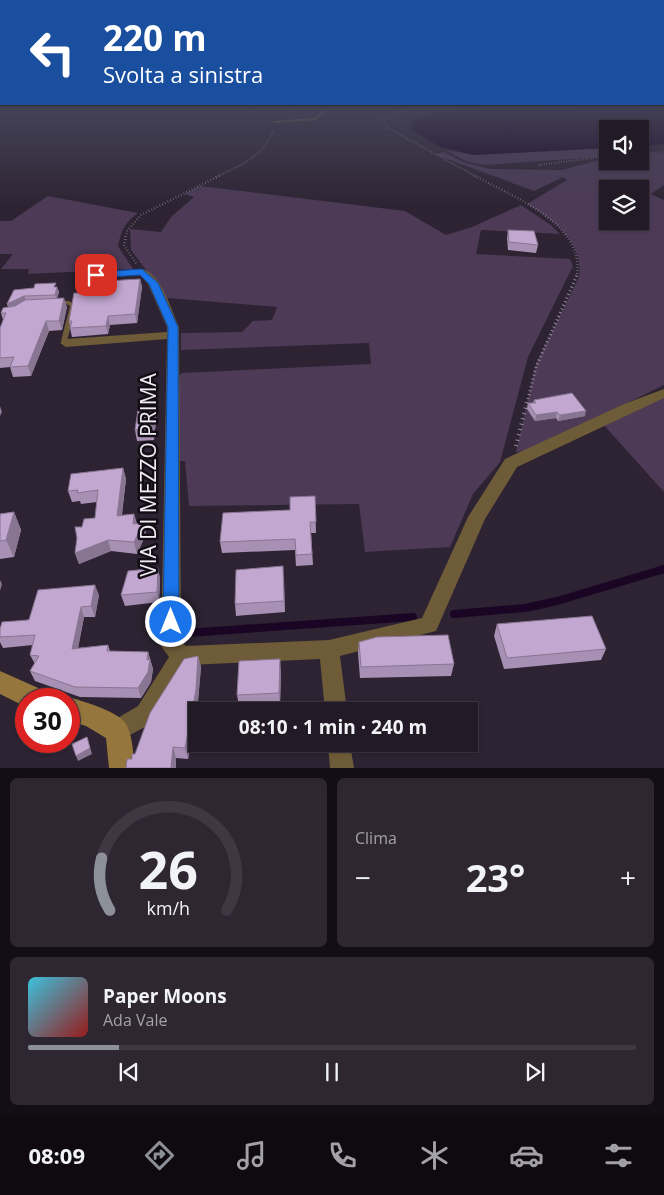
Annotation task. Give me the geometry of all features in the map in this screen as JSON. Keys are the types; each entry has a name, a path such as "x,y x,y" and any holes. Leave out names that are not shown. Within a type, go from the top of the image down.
{"street":[{"name":"VIA DI MEZZO PRIMA","path":"142,272 153,283 173,327 171,646 182,655"},
{"path":"66,343 173,335"},
{"path":"117,731 146,714 182,655 329,649 429,625 477,517 511,463 664,393"},
{"path":"329,649 335,702"},
{"path":"0,682 15,690"},
{"path":"80,712 92,716 117,731 123,761 122,768"},
{"path":"340,752 342,768"}],"lane":[{"path":"80,276 142,272"},
{"path":"51,303 72,303 64,341 66,343"}],"path":[{"path":"142,272 124,245 127,231 141,215 248,161 266,147 271,137"},
{"path":"404,137 544,214 573,242 578,272 536,367 511,463"},
{"path":"649,153 664,152"},
{"path":"539,165 599,157"}],"shaded area":[{"path":"424,137 599,137 599,148 474,155 440,147"},
{"path":"649,137 664,137 664,144 649,145"},
{"path":"599,148 599,157 484,165 468,162 445,150 474,155"},
{"path":"444,152 463,162 490,169 562,170 599,160 599,170 649,170 649,154 664,153 664,185 651,194 664,200 664,385 528,451 516,452 536,364 579,277 577,253 565,233 547,217 527,204 567,180 563,177 534,191 434,154"},
{"path":"200,186 405,211 446,235 472,227 521,205 551,225 560,234 481,230 476,254 570,259 573,266 528,357 500,462 473,494 450,547 365,552 359,504 189,506 185,461 175,461 177,378 182,373 371,364 369,343 181,350 181,333 242,332 253,321 272,320 277,307 167,298 131,250 130,229 161,232 171,217 194,197 185,194"},
{"path":"48,196 138,213 124,227 118,246 133,269 28,274 29,269 1,269 13,254 0,254 0,221 11,221"},
{"path":"664,395 664,492 602,423"}],"building":[{"path":"508,230 534,231 538,245 509,242"},
{"path":"140,279 135,314 108,316 106,326 70,328 72,321 69,321 74,293 86,293 89,282"},
{"path":"56,283 54,287 57,287 55,295 24,296 7,304 14,290 34,288 35,284"},
{"path":"64,298 59,321 46,321 28,366 10,367 14,357 0,358 0,328 6,313 1,313 3,308 15,306 25,300"},
{"path":"572,393 586,411 560,415 557,412 536,415 528,403 536,403 534,400"},
{"path":"154,408 151,429 135,430 138,410"},
{"path":"123,468 117,516 134,514 133,524 143,523 134,542 108,540 75,553 77,538 75,527 82,527 84,519 95,518 98,490 77,493 78,490 68,491 71,474"},
{"path":"315,496 316,522 310,522 312,554 296,555 295,539 220,542 223,513 290,510 290,497"},
{"path":"14,512 6,540 0,541 0,514"},
{"path":"283,566 284,601 235,604 236,570"},
{"path":"158,568 157,592 121,595 128,571"},
{"path":"95,585 91,606 81,607 72,649 108,645 107,651 148,652 147,660 150,659 148,672 138,688 75,687 30,671 39,656 30,655 35,635 0,637 2,622 29,620 38,590"},
{"path":"592,616 606,649 507,658 497,624"},
{"path":"448,635 454,664 361,667 359,642 377,637"},
{"path":"198,656 194,702 188,702 188,732 185,748 173,747 171,768 126,768 127,759 132,759 132,754 135,754 150,713 184,659"},
{"path":"280,659 279,693 237,695 239,661"},
{"path":"87,737 90,748 76,756 75,753 80,753 80,740"}],"waterway":[{"path":"454,614 525,608 557,601 664,569"},
{"path":"187,633 413,617"}],"route":[{"path":"96,275 142,272 153,283 173,327 171,622"}]}
